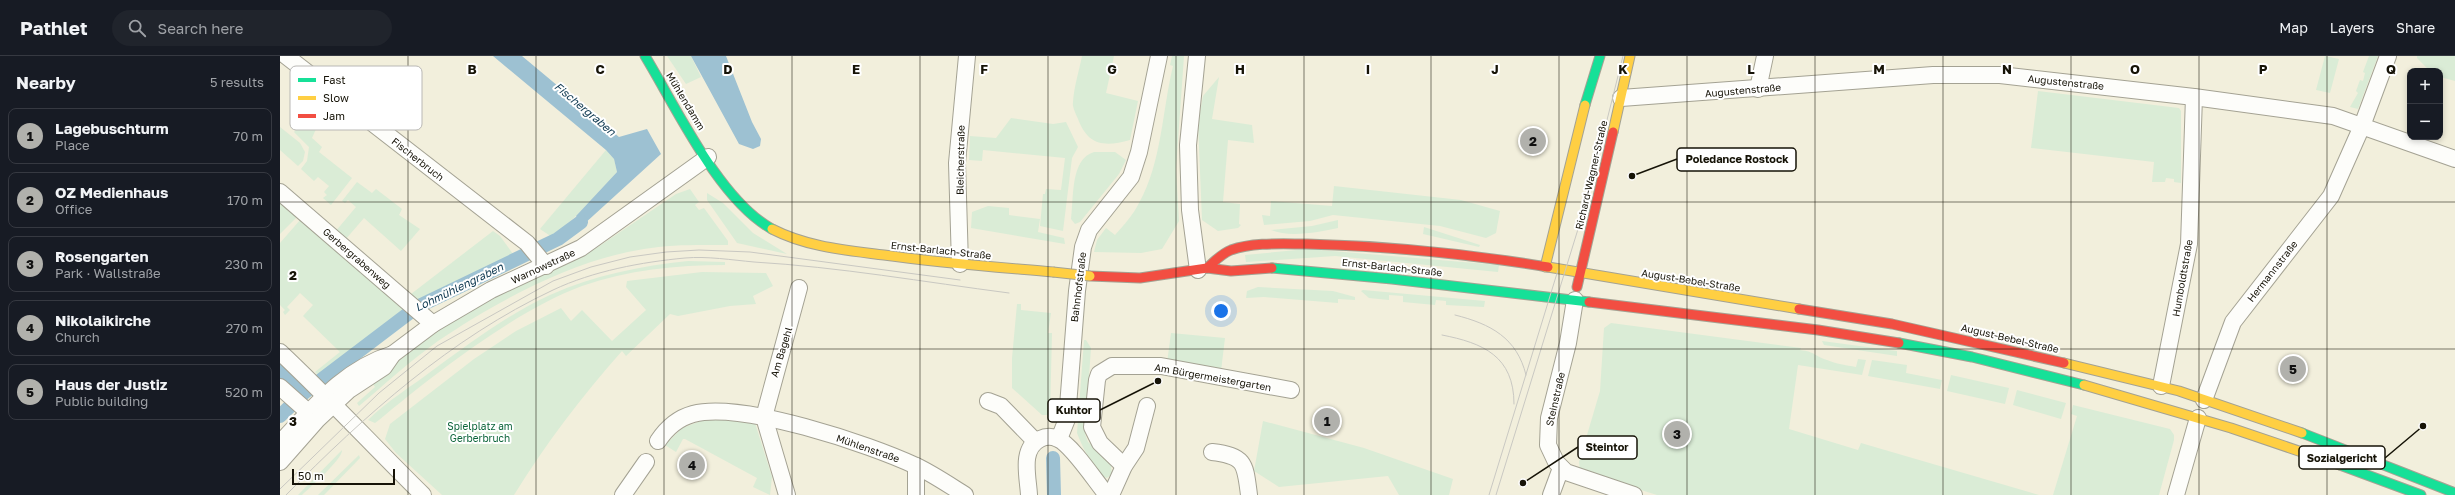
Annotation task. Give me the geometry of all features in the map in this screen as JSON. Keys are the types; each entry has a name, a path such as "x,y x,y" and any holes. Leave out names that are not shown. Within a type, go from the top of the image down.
{"main road":[{"name":"Mühlendamm","path":"645,56 708,157"},
{"path":"1556,279 1545,267 1591,81 1600,56"},
{"name":"Richard-Wagner-Straße","path":"1570,295 1580,273 1630,56"},
{"name":"Ernst-Barlach-Straße","path":"708,157 719,176 751,213 780,234 825,247 960,264 1090,276 1140,278 1203,269 1231,271 1275,268 1366,275 1570,295"},
{"name":"Ernst-Barlach-Straße","path":"1203,269 1220,256 1232,250 1276,244 1348,245 1503,260 1545,267"},
{"name":"August-Bebel-Straße","path":"1545,267 1892,324 2021,352 2161,386 2324,441 2455,493"},
{"path":"1570,295 1586,285 1605,278"},
{"path":"1570,295 1903,343 2044,374 2198,418 2345,466 2421,495"},
{"name":"Hermannstraße","path":"2198,418 2204,400"}],"street":[{"name":"Fischerbruch","path":"286,56 299,66"},
{"name":"Bleicherstraße","path":"960,264 958,147 967,56"},
{"name":"Bahnhofstraße","path":"1059,439 1068,408 1076,298 1083,247 1089,230 1131,177 1139,152 1159,56"},
{"path":"1197,56 1188,145 1190,210 1203,269"},
{"path":"1758,89 1765,56"},
{"name":"Hermannstraße","path":"2204,400 2233,322 2331,196 2362,126 2388,56"},
{"name":"Augustenstraße","path":"1621,98 1966,74 2026,78 2194,96 2333,116 2455,159"},
{"name":"Humboldtstraße","path":"2161,386 2189,244 2194,96"},
{"name":"Fischerbruch","path":"379,130 536,254"},
{"name":"Warnowstraße","path":"280,443 299,404 371,361 393,354 428,320 491,290 536,254 581,248 708,157"},
{"name":"Gerbergrabenweg","path":"280,192 428,320"},
{"name":"Am Bagehl","path":"764,417 799,288"},
{"name":"Steinstraße","path":"1561,468 1551,454 1547,434 1568,343 1570,295"},
{"path":"280,352 321,391 375,448 423,495"},
{"name":"Am Bürgermeistergarten","path":"1124,466 1100,443 1092,428 1097,380 1099,374 1112,366 1161,366 1291,390"},
{"path":"988,401 1001,406 1035,441"},
{"name":"Warnowstraße","path":"280,462 299,404"},
{"path":"1111,495 1124,466 1136,448 1147,406"},
{"name":"Mühlenstraße","path":"658,441 673,424 691,414 716,411 764,417 859,444 916,466 965,495"},
{"path":"764,417 787,495"},
{"name":"Hermannstraße","path":"2176,495 2198,418"},
{"path":"1029,495 1028,452 1035,441 1045,437 1059,439 1069,448 1107,495"},
{"path":"1212,452 1230,454 1241,462 1247,478 1249,495"},
{"path":"623,495 646,462"},
{"path":"916,466 916,495"},
{"path":"1551,495 1561,468 1572,476 1634,495"}],"green space":[{"path":"667,56 691,56 701,77 686,84"},
{"path":"1082,56 1114,56 1106,93 1138,101 1130,140 1105,144 1092,139 1082,128 1073,104 1075,85"},
{"path":"1172,56 1184,56 1176,169 1179,221 1162,249 1141,253 1094,252 1097,240 1106,228 1115,235 1125,224 1137,207 1147,187 1157,154 1173,66 1170,65"},
{"path":"2325,56 2339,59 2330,93 2316,90"},
{"path":"2369,56 2378,56 2358,109 2350,107 2358,93 2356,91 2360,80 2363,81 2365,73 2363,72"},
{"path":"2417,56 2455,56 2455,81 2443,78 2443,68 2427,68 2417,58"},
{"path":"1219,77 1212,119 1252,125 1254,143 1228,140 1223,202 1240,204 1239,224 1241,225 1238,228 1218,231 1202,220 1198,123 1203,96"},
{"path":"2038,91 2179,108 2181,111 2181,183 2174,182 2174,179 2166,178 2165,182 2152,182 2154,162 2031,148"},
{"path":"1011,118 1053,124 1066,122 1078,147 1072,158 1063,231 1040,226 1043,194 1045,194 1046,189 1061,190 1065,158 983,150 982,161 969,160 970,136 996,138"},
{"path":"280,127 300,143 305,152 303,161 298,166 280,150"},
{"path":"296,130 316,130 312,138 322,147 319,152 352,178 331,205 323,198 327,195 324,192 329,186 318,177 314,181 301,169 307,161 309,147 294,132"},
{"path":"606,150 614,159 617,172 576,216 552,237 540,229"},
{"path":"1094,152 1115,152 1126,160 1119,174 1080,222 1075,224 1071,219 1073,190 1077,171 1081,162 1086,156"},
{"path":"357,182 372,193 376,189 402,209 399,215 420,229 401,251 364,218 345,240 335,232 356,207 348,200 345,203 342,201"},
{"path":"1334,186 1461,200 1500,211 1496,233 1486,238 1440,226 1333,215 1310,221 1264,225 1262,215 1270,216 1271,201 1332,206"},
{"path":"690,189 699,202 695,205 699,210 704,208 728,241 728,245 654,247 617,254 563,272 510,297 461,326 418,356 359,406 357,403 375,387 371,381 440,329 480,304 598,247 676,194"},
{"path":"707,193 723,203 753,233 787,254 737,243 707,200"},
{"path":"280,200 298,216 280,234"},
{"path":"988,206 1009,208 1009,215 1040,219 1038,232 1064,238 1065,244 971,228 972,212"},
{"path":"301,219 406,310 358,344 319,376 315,372 340,352 303,316 313,305 300,293 287,307 290,310 285,315 283,312 285,310 280,305 280,243"},
{"path":"1338,220 1338,228 1313,232 1287,234 1271,230 1312,226"},
{"path":"1424,227 1480,245 1479,247 1423,234"},
{"path":"493,231 500,236 513,254 420,302 411,294"},
{"path":"1308,249 1499,265 1498,272 1335,256 1246,262 1245,255"},
{"path":"688,261 725,262 725,265 670,267 635,272 582,286 530,311 503,327 424,383 375,423 368,420 391,400 475,340 535,302 567,288 618,272"},
{"name":"Spielplatz am Gerberbruch","path":"702,272 766,273 773,286 753,296 756,304 730,306 678,316 670,314 626,356 622,351 565,420 514,495 442,495 396,453 385,439 390,424 474,359 516,331 561,308 571,321 582,310 612,341 646,310 626,287 627,281"},
{"path":"1258,287 1333,291 1355,297 1355,300 1338,299 1338,303 1264,297 1246,298 1247,291"},
{"path":"1361,291 1485,301 1484,307 1446,305 1446,301 1436,300 1435,305 1403,302 1403,296 1389,295 1389,300 1369,298"},
{"path":"1017,304 1021,304 1021,310 1051,313 1048,333 1052,333 1050,415 1042,415 1012,388 1012,358"},
{"path":"1611,323 1801,348 1800,350 1809,352 1823,359 1856,367 1858,359 1866,360 1862,375 1798,365 1789,429 1858,450 1861,443 2039,495 1657,495 1580,471 1579,462 1600,391 1604,328"},
{"path":"1171,333 1225,338 1221,371 1167,363"},
{"path":"1084,340 1086,340 1091,348 1085,434 1088,442 1113,464 1111,467 1112,474 1107,478 1098,472 1094,466 1085,452 1077,433"},
{"path":"1822,341 1897,351 1897,356 1824,345"},
{"path":"1872,360 1907,365 1906,373 1942,380 1940,389 1868,376"},
{"path":"1951,375 2009,388 2005,404 1947,391"},
{"path":"2017,390 2066,403 2061,419 2013,405"},
{"path":"2073,405 2170,429 2174,435 2174,440 2159,495 2053,495 2077,416 2071,414"},
{"path":"712,417 755,423 772,477 770,495 753,487 757,478 685,439 683,439 676,452 665,445 682,428"},
{"path":"1263,421 1364,448 1453,479 1449,495 1399,495 1388,476 1279,487 1254,471"},
{"path":"342,450 337,460 325,473 302,495 298,495"},
{"path":"359,455 360,458 324,495 318,495"}],"water":[{"name":"Fischergraben","path":"493,56 522,56 619,137 647,129 661,154 583,225 576,216 617,172 614,159 606,150"},
{"path":"691,56 726,56 752,122 761,139 760,146 753,149 739,144"}],"waterway":[{"name":"Lohmühlengraben","path":"280,416 305,392 417,307 558,239 581,222"},
{"path":"280,369 305,392"},
{"path":"1053,458 1054,495"}],"tram line":[{"path":"1496,495 1587,200 1623,56"},
{"path":"280,489 379,393 437,346 553,281 591,267 630,257 666,252 699,250 750,252 960,280"},
{"path":"286,495 378,408 411,380 479,331 515,309 568,283 618,268 669,260 711,258 818,267 1009,293"},
{"path":"1489,495 1558,270"},
{"path":"1455,315 1480,323 1501,334 1516,351 1522,362 1526,375"},
{"path":"1442,335 1471,342 1493,354 1502,363 1509,374 1513,388 1514,404"}],"traffic: fast":[{"path":"645,56 700,151 717,175 734,197 753,215 772,229"},
{"path":"1585,105 1600,56"},
{"path":"1272,268 1392,279 1589,302"},
{"path":"1899,343 1972,357 2084,385"},
{"path":"2302,433 2455,493"},
{"path":"2340,465 2421,495"}],"traffic: slow":[{"path":"1613,132 1630,56"},
{"path":"1545,267 1585,105"},
{"path":"772,229 799,240 826,247 947,263 1053,272"},
{"path":"1548,267 1799,309"},
{"path":"1053,272 1090,276"},
{"path":"2064,363 2179,391 2302,433"},
{"path":"2084,385 2231,428 2340,465"}],"traffic: jam":[{"path":"1577,287 1613,132"},
{"path":"1207,268 1231,250 1240,247 1278,244 1337,245 1398,249 1488,258 1548,267"},
{"path":"1090,276 1140,278 1207,268 1231,271 1272,268"},
{"path":"1589,302 1818,330 1899,343"},
{"path":"1799,309 1892,324 2064,363"}],"place":[{"name":"OZ Medienhaus","path":"1533,141"},
{"name":"Poledance Rostock","path":"1632,176"},
{"name":"Haus der Justiz","path":"2293,369"},
{"name":"Kuhtor","path":"1158,381"},
{"name":"Lagebuschturm","path":"1327,421"},
{"name":"Sozialgericht","path":"2423,426"},
{"name":"Rosengarten","path":"1677,434"},
{"name":"Nikolaikirche","path":"692,465"},
{"name":"Steintor","path":"1523,483"}]}
